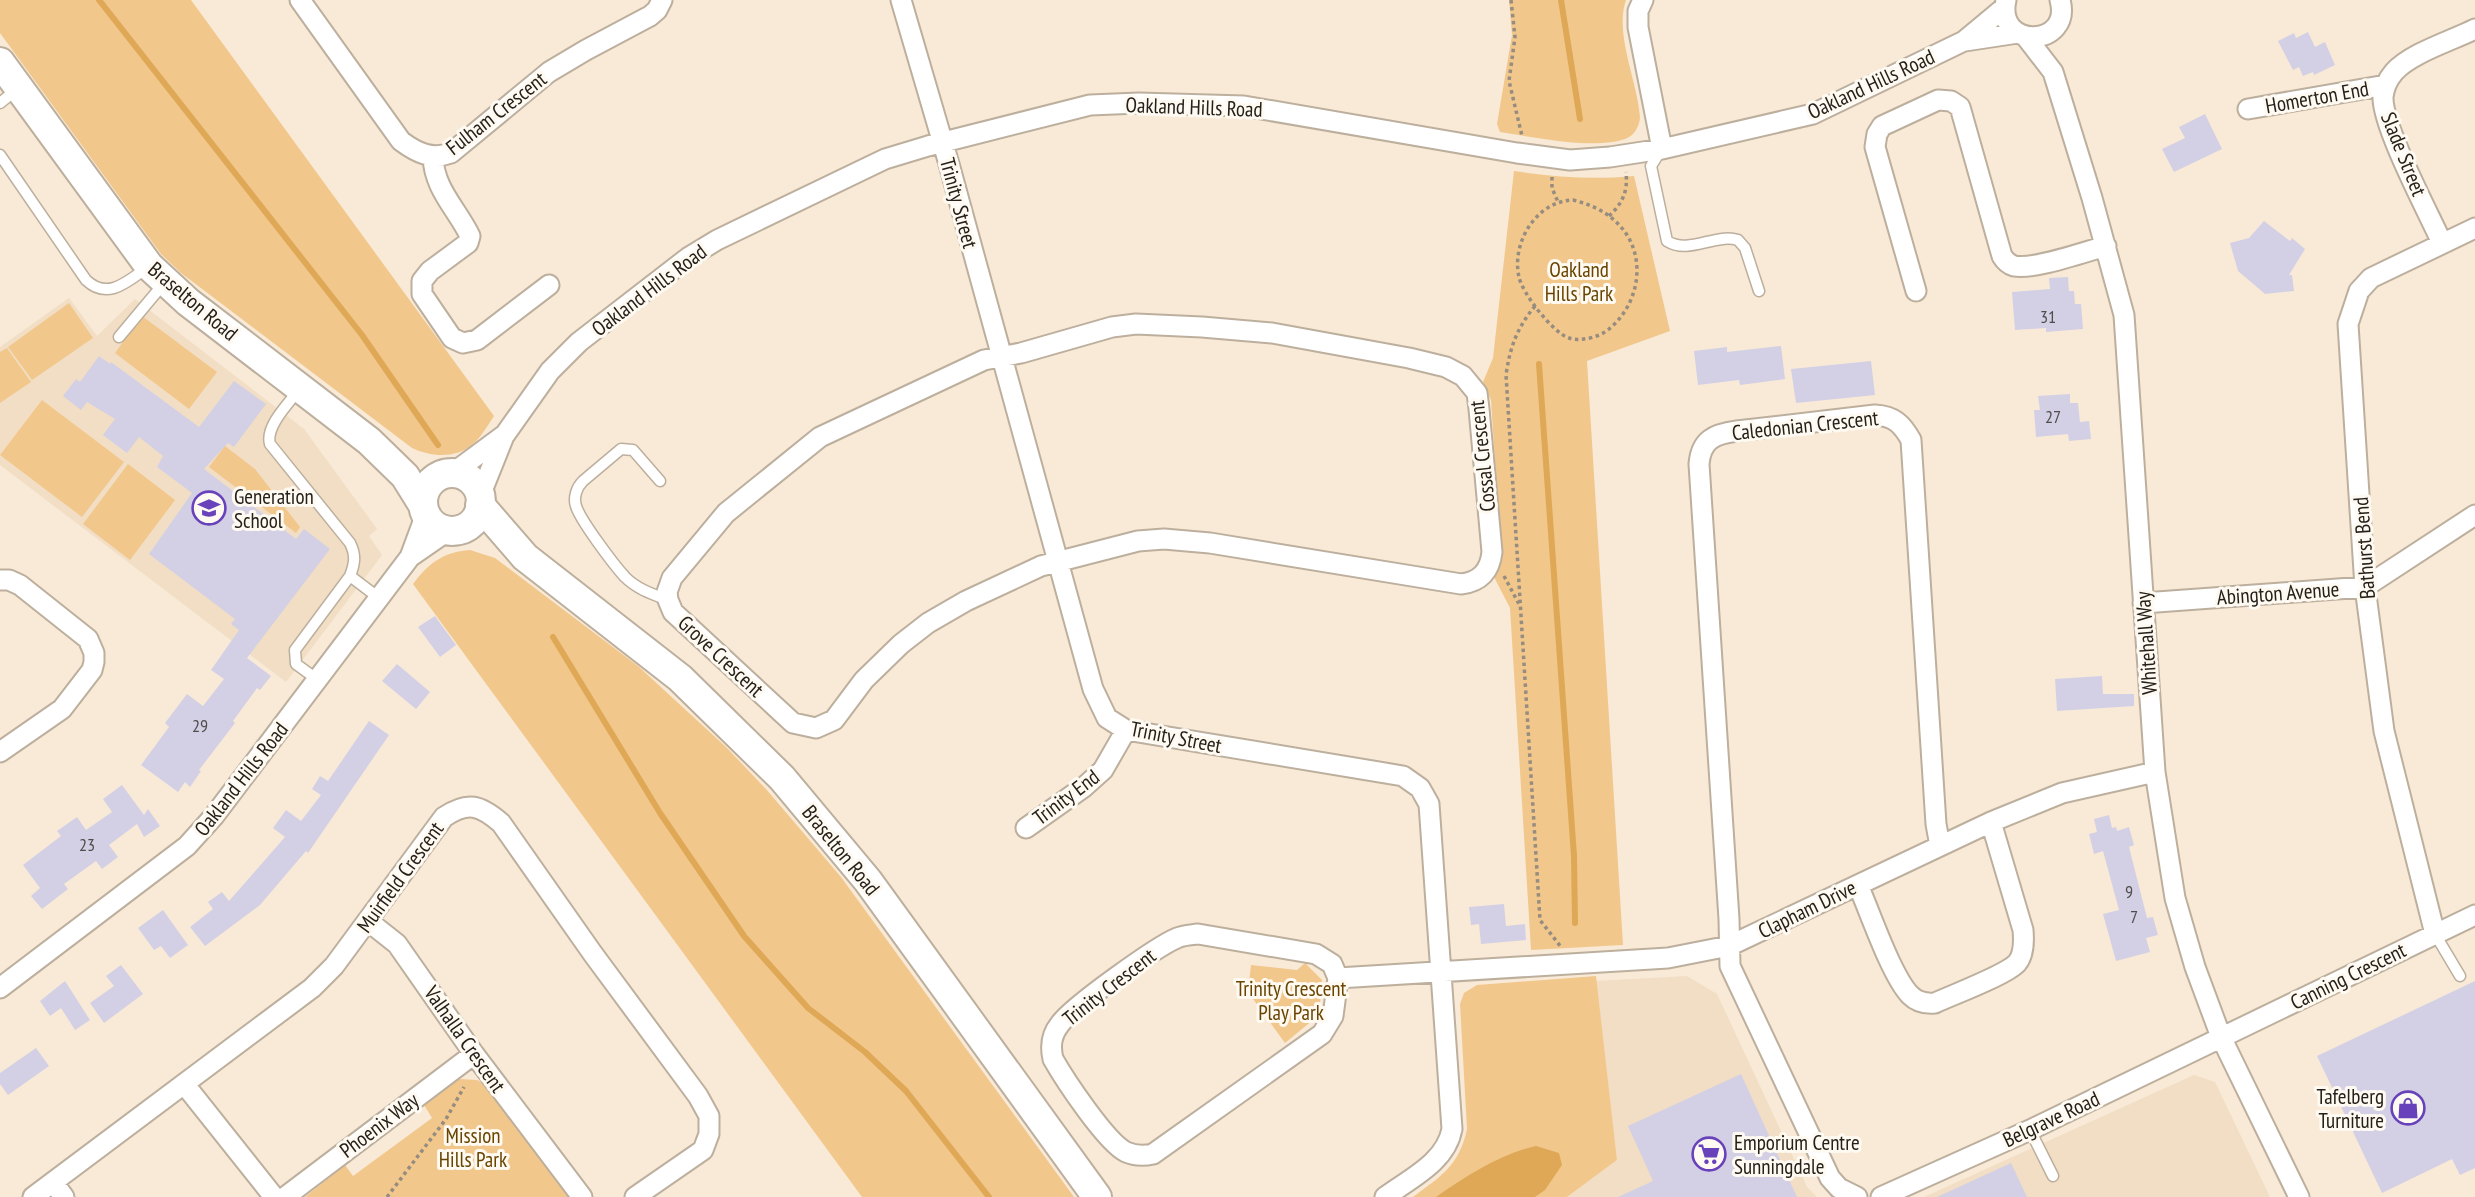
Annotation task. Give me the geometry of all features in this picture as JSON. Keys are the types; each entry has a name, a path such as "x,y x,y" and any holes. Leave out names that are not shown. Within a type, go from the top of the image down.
{"street":[{"name":"Fulham Crescent","path":"300,0 401,141 413,150 433,157 451,153 549,72 650,16 662,0"},
{"name":"Trinity Street","path":"901,0 1098,702 1107,718 1126,730 1394,774 1412,781 1425,795 1431,813 1450,1137 1443,1153 1436,1160 1385,1197"},
{"path":"1643,0 1638,11 1638,27 1662,149"},
{"name":"Oakland Hills Road","path":"480,500 504,436 550,371 579,342 689,257 758,219 885,159 1090,104 1244,106 1554,158 1570,160 1625,155 1812,114 1964,41 2006,3"},
{"name":"Whitehall Way","path":"2006,3 2007,20 2053,72 2124,315 2155,772 2175,898 2195,967 2221,1037 2299,1197"},
{"name":"Oakland Hills Road","path":"1964,41 2022,35 2043,36 2063,10"},
{"name":"Whitehall Way","path":"2053,72 2063,10"},
{"name":"Slade Street","path":"2442,243 2389,125 2383,99 2392,74 2405,62 2475,29"},
{"name":"Braselton Road","path":"0,62 10,95 157,274 188,302 369,441 405,476 424,510"},
{"name":"Homerton End","path":"2248,109 2386,85"},
{"path":"1916,291 1875,139 1882,126 1938,100 1951,101 1960,107 2004,259 2011,265 2034,265 2106,246"},
{"path":"433,157 433,169 442,190 470,236 468,243 430,271 422,281 422,294 452,338 463,343 477,340 549,285"},
{"name":"Bathurst Bend","path":"2435,934 2384,731 2365,587 2347,324 2359,291 2371,278 2475,228"},
{"name":"Cossal Crescent","path":"1001,357 1112,327 1136,324 1272,333 1446,367 1463,376 1477,393 1492,552"},
{"name":"Grove Crescent","path":"1001,357 984,360 959,370 820,437 726,513 672,578 667,592 668,600 673,612 793,723 816,728 834,720 882,662 928,623 978,595 1041,566 1058,562"},
{"name":"Caledonian Crescent","path":"1729,946 1699,464 1704,444 1710,438 1737,430 1875,415 1889,417 1905,429 1911,440 1933,786 1940,846"},
{"name":"Oakland Hills Road","path":"448,474 504,436"},
{"name":"Braselton Road","path":"369,441 448,474"},
{"path":"448,474 470,480 476,486 480,500 473,521 453,530 433,524 424,510 424,494 429,485 448,474"},
{"name":"Braselton Road","path":"480,500 525,557 680,678 782,778 868,881 1097,1197"},
{"name":"Oakland Hills Road","path":"0,988 187,846 214,816 410,557 424,510"},
{"name":"Abington Avenue","path":"2143,603 2365,587 2475,515"},
{"name":"Oakland Hills Road","path":"410,557 453,530"},
{"name":"Braselton Road","path":"453,530 525,557"},
{"path":"1058,562 1138,541 1187,540 1461,584 1482,576 1488,569 1492,552"},
{"path":"0,580 9,580 20,585 88,639 94,653 92,670 62,709 0,752"},
{"name":"Trinity End","path":"1026,828 1084,787 1103,770 1126,730"},
{"name":"Clapham Drive","path":"1441,972 1668,958 1729,946 1992,822 2062,793 2155,772"},
{"name":"Muirfield Crescent","path":"33,1197 58,1189 185,1085 312,988 334,966 444,817 455,810 478,807 486,810 501,823 709,1116 709,1134 703,1150 635,1197"},
{"path":"1858,885 1902,983 1916,1000 1935,1003 1997,975 2017,963 2024,943 2023,930 1992,822"},
{"name":"Canning Crescent","path":"2221,1037 2475,915"},
{"name":"Valhalla Crescent","path":"368,921 397,944 474,1054 582,1197"},
{"name":"Trinity Crescent","path":"1198,934 1316,954 1332,964 1338,978 1333,1017 1322,1034 1153,1154 1129,1153 1111,1141 1054,1059 1050,1046 1054,1033 1068,1014 1157,949 1186,935 1198,934"},
{"path":"1729,946 1730,966 1821,1160 1839,1188 1857,1197"},
{"path":"1338,978 1441,972"},
{"name":"Belgrave Road","path":"1881,1197 2030,1130 2221,1037"},
{"name":"Phoenix Way","path":"285,1197 474,1054"},
{"path":"185,1085 274,1197"}],"lane":[{"path":"1662,149 1651,166 1667,241 1675,245 1691,245 1725,238 1738,240 1745,248 1759,291"},
{"path":"0,155 93,287 106,290 157,274"},
{"path":"119,337 157,274"},
{"path":"300,388 271,429 268,438 273,450 350,542 354,550 355,564 350,576 294,654 296,664 318,680"},
{"path":"660,481 633,450 621,449 578,486 575,500 579,513 625,577 646,592 668,600"},
{"path":"350,576 379,598"},
{"path":"2435,934 2459,976"},
{"path":"2030,1130 2053,1176"}],"path":[{"path":"1511,0 1515,37 1509,81 1522,136 1520,153"},
{"path":"1609,216 1621,203 1626,192 1625,155"},
{"path":"1554,158 1552,188 1558,202"},
{"path":"1558,202 1583,202 1609,216 1630,239 1637,262 1633,298 1609,329 1600,334 1578,339 1567,338 1535,306 1519,277 1519,254 1531,224 1547,207 1558,202"},
{"path":"1535,306 1515,334 1506,375 1540,920 1564,951"},
{"path":"1492,552 1521,609"},
{"path":"387,1197 446,1119 468,1079 474,1054"}],"shaded area":[{"name":"Generation School","path":"69,298 97,336 135,299 304,429 377,529 369,536 382,555 286,682 0,465 0,347"},
{"path":"1687,976 1717,994 1807,1187 1817,1197 1567,1197 1617,1160 1596,981"},
{"path":"2194,1075 2215,1082 2270,1197 1924,1197"},
{"path":"1536,1146 1559,1153 1562,1165 1545,1190 1535,1197 1436,1197 1496,1160"}],"green space":[{"path":"0,0 191,0 494,416 476,441 459,452 443,455 412,448 181,273 161,254 0,33"},
{"path":"1509,0 1626,0 1623,28 1640,118 1631,136 1612,142 1580,143 1500,132 1497,124 1512,35"},
{"name":"Oakland Hills Park","path":"1514,171 1574,177 1634,176 1670,331 1587,361 1623,945 1531,950 1510,608 1494,577 1501,557 1491,400 1483,382 1493,358"},
{"path":"69,303 93,338 32,380 8,347"},
{"path":"142,316 217,372 189,409 115,353"},
{"path":"7,348 31,382 0,403 0,352"},
{"path":"42,400 124,462 82,517 0,455"},
{"path":"225,446 255,469 300,527 296,533 209,467"},
{"path":"128,464 175,500 130,560 83,524"},
{"path":"470,550 495,558 638,666 726,747 766,789 841,877 1074,1197 862,1197 413,584 437,560 452,553"},
{"name":"Trinity Crescent Play Park","path":"1305,963 1322,980 1319,1015 1285,1043 1248,992 1251,965 1297,970"},
{"path":"1596,976 1617,1160 1567,1197 1413,1197 1448,1169 1464,1142 1467,1129 1460,1004 1464,993 1477,985"},
{"name":"Mission Hills Park","path":"460,1079 477,1080 491,1088 569,1197 305,1197 345,1165 353,1176 432,1118 424,1105"}],"building":[{"path":"2308,32 2315,47 2325,42 2335,65 2314,75 2313,72 2303,76 2299,67 2293,70 2278,41 2294,33 2296,38"},
{"path":"2205,114 2222,149 2174,172 2162,149 2185,138 2179,127"},
{"path":"2264,221 2305,249 2289,275 2292,275 2294,291 2265,294 2238,271 2230,243 2249,238"},
{"path":"2068,277 2069,291 2074,291 2075,304 2081,304 2083,329 2046,332 2046,328 2015,330 2012,292 2050,289 2049,278"},
{"path":"1781,346 1785,379 1740,385 1739,380 1698,385 1694,351 1727,347 1727,352"},
{"path":"99,356 199,427 234,381 266,404 234,447 228,443 204,469 296,539 304,529 330,549 247,658 271,676 260,690 257,688 190,787 185,782 178,792 141,765 169,727 165,723 187,694 203,706 224,679 211,670 239,630 231,624 235,619 149,554 192,493 157,467 163,456 139,437 127,453 103,435 115,419 87,402 81,410 63,396 76,379 80,382"},
{"path":"1871,361 1875,395 1796,403 1791,369"},
{"path":"2070,394 2070,403 2078,403 2080,422 2089,421 2091,439 2069,441 2068,434 2036,437 2034,410 2040,410 2038,396"},
{"path":"435,616 456,645 440,657 418,627"},
{"path":"397,664 430,692 416,709 382,681"},
{"path":"2102,676 2103,694 2134,694 2134,706 2057,711 2055,679"},
{"path":"369,721 389,735 308,853 306,851 260,905 205,946 190,927 213,909 208,902 222,892 229,901 285,837 273,828 286,810 301,821 321,795 312,789 320,776 328,781"},
{"path":"122,785 144,815 148,809 160,826 144,837 137,824 109,845 118,857 102,869 96,861 64,884 68,889 42,909 31,896 40,888 23,865 61,836 57,831 77,817 86,830 112,812 103,799"},
{"path":"2109,815 2112,828 2116,827 2117,831 2129,827 2134,845 2129,847 2147,918 2153,917 2158,935 2146,938 2150,952 2116,961 2103,914 2119,910 2103,851 2094,854 2089,834 2097,832 2094,819"},
{"path":"1504,904 1506,926 1525,924 1526,940 1481,944 1479,924 1471,925 1469,907"},
{"path":"163,910 188,945 170,958 161,946 154,950 138,928"},
{"path":"121,965 143,994 104,1023 90,1003 114,986 106,976"},
{"path":"65,981 90,1020 75,1030 61,1008 50,1016 40,1001"},
{"name":"Tafelberg Turniture","path":"2475,981 2475,1168 2460,1175 2452,1159 2382,1193 2317,1056"},
{"path":"36,1048 49,1066 8,1095 0,1084 0,1073"},
{"name":"Emporium Centre Sunningdale","path":"1741,1074 1797,1197 1618,1197 1653,1181 1628,1126"},
{"path":"2011,1163 2027,1197 1937,1197"}],"waterway":[{"path":"99,0 362,335 438,445"},
{"path":"1561,0 1580,119"},
{"path":"1539,364 1574,856 1575,923"},
{"path":"553,637 660,813 744,936 808,1008 865,1052 906,1091 989,1197"}],"place":[{"name":"Generation School","path":"209,508"},
{"name":"Tafelberg Turniture","path":"2408,1108"},
{"name":"Emporium Centre Sunningdale","path":"1709,1154"}]}
